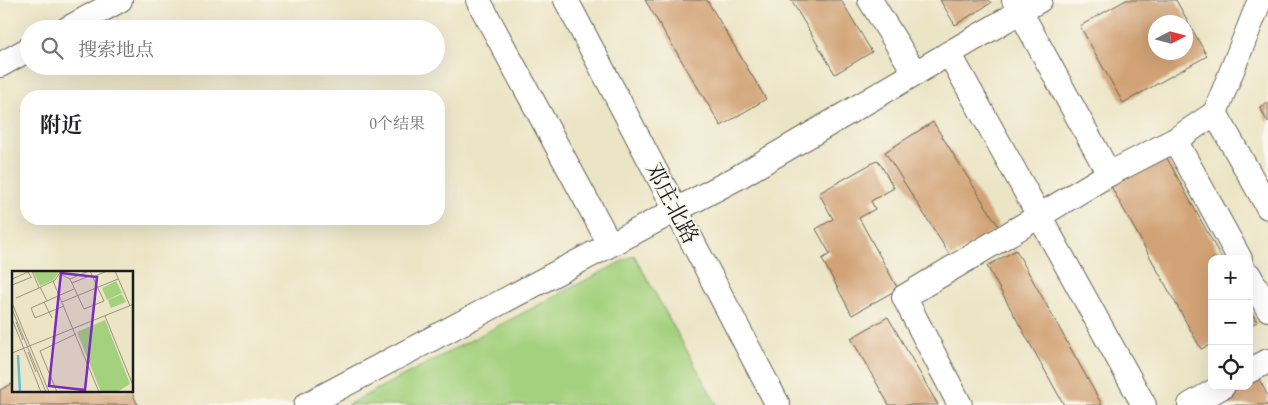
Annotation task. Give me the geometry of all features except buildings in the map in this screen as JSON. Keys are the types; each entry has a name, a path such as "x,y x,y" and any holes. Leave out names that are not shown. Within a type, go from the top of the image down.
{"street":[{"path":"83,20 120,0"},
{"path":"478,0 610,244"},
{"name":"邓庄北路","path":"566,0 778,405"},
{"path":"870,0 915,74"},
{"path":"960,405 904,297 1039,218 1109,174 1175,140 1215,113 1260,0"},
{"path":"306,405 735,178 915,74 1025,4 1109,174"},
{"path":"949,53 1144,405"},
{"path":"0,65 20,54"},
{"path":"1215,113 1268,207"},
{"path":"1175,140 1238,255"},
{"path":"1253,282 1268,309"},
{"path":"1190,405 1216,390"}],"green space":[{"path":"634,255 717,405 347,405"}]}
